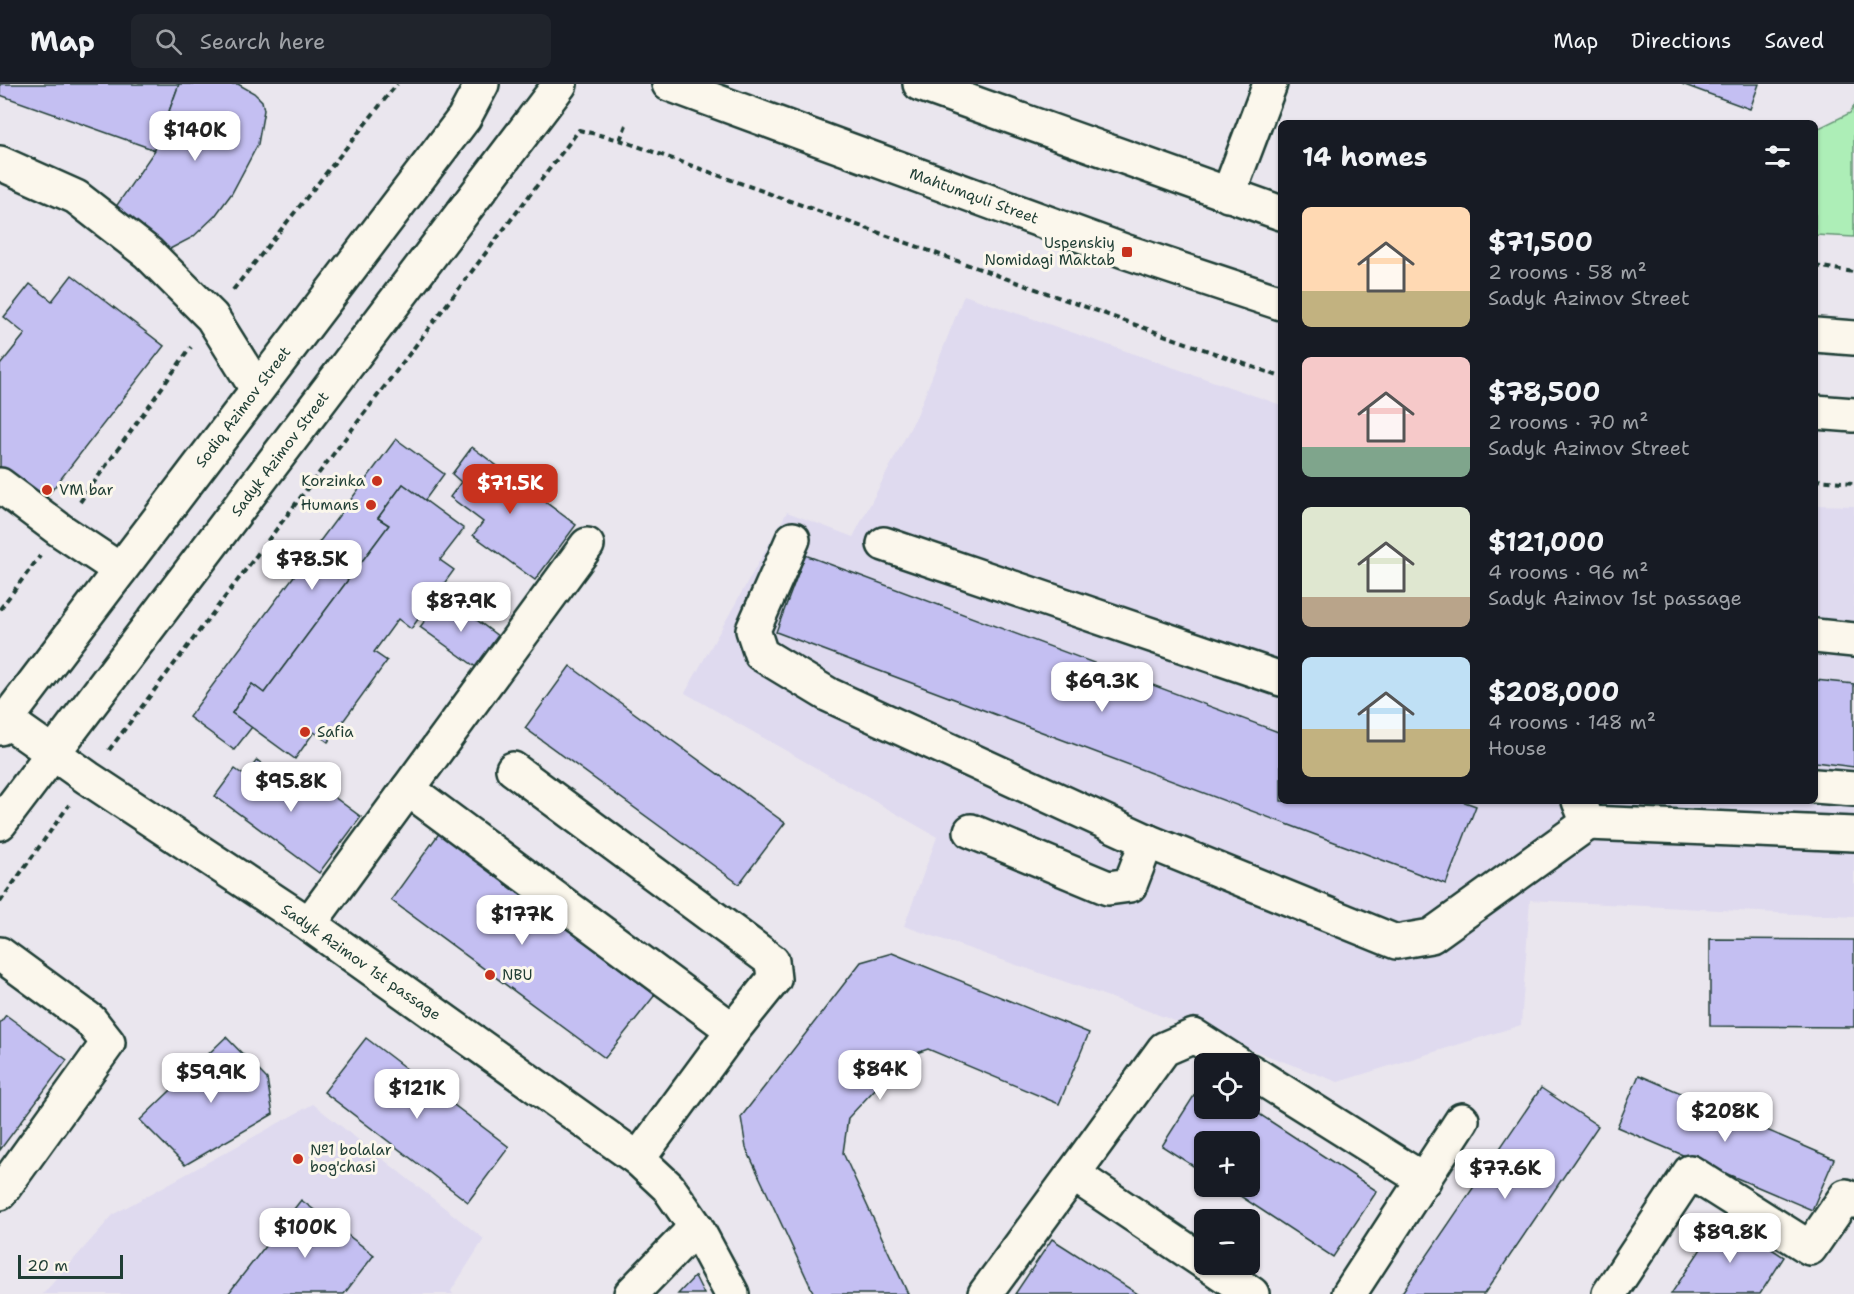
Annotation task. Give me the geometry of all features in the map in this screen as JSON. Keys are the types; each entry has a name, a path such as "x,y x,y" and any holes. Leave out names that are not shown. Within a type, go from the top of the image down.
{"main road":[{"name":"Sodiq Azimov Street","path":"3,724 464,118 482,84"},
{"name":"Sadyk Azimov Street","path":"0,823 560,84"},
{"name":"Mahtumquli Street","path":"669,84 1127,252 1278,302"},
{"path":"920,84 1278,212"},
{"path":"1228,195 1270,84"},
{"path":"0,163 76,198 148,253 212,317 257,389"},
{"path":"1818,335 1854,338"},
{"path":"1818,412 1854,415"},
{"path":"0,485 60,530 120,570"},
{"path":"793,539 753,630 761,654 829,695 1147,841 1396,942 1431,936 1584,812 1632,823 1854,834"},
{"path":"884,544 1278,679"},
{"path":"309,924 587,545"},
{"path":"1818,636 1854,640"},
{"name":"Sadyk Azimov 1st passage","path":"3,724 53,754 309,924 638,1159 668,1187 696,1227 732,1294"},
{"path":"513,769 772,961 774,979 733,1030 638,1159"},
{"path":"1818,786 1854,789"},
{"path":"408,789 733,1030"},
{"path":"1632,823 1668,804"},
{"path":"971,831 1108,888 1130,885 1147,841"},
{"path":"0,954 90,1020 108,1043 0,1193"},
{"path":"985,1294 1164,1049 1194,1036 1221,1053"},
{"path":"1260,1077 1424,1180"},
{"path":"1349,1294 1462,1120"},
{"path":"1609,1294 1690,1172 1810,1248 1846,1196 1854,1201"},
{"path":"1073,1174 1194,1255"},
{"path":"631,1294 696,1227"},
{"path":"1224,1275 1252,1294"}],"path":[{"path":"620,140 626,126"},
{"path":"0,902 88,778 579,130 620,140 1278,377"},
{"path":"1818,266 1854,272"},
{"path":"1818,480 1854,483"}],"shaded area":[{"path":"964,295 1278,404 1278,804 1818,804 1818,505 1854,506 1854,917 1530,900 1521,1025 1338,1082 1135,1006 904,926 937,837 685,693 787,512 853,537 917,415"},
{"name":"№1 bolalar bog'chasi","path":"313,1104 484,1239 451,1291 453,1294 43,1294 114,1214"}],"green space":[{"path":"1854,106 1854,237 1818,235 1818,130 1850,113"}],"building":[{"path":"0,84 179,84 155,150 0,95"},
{"path":"179,84 238,84 254,93 262,101 264,110 258,144 232,193 215,216 193,237 166,251 115,208 155,150"},
{"path":"1682,84 1759,84 1750,109"},
{"path":"72,275 164,346 42,503 0,470 0,365 25,334 4,317 30,284 52,301"},
{"path":"396,439 444,474 425,500 403,484 378,518 389,525 264,693 252,684 232,713 252,727 234,750 189,717"},
{"path":"472,447 576,525 535,580 473,535 483,522 450,497 461,482 452,474"},
{"path":"403,484 464,529 440,560 454,570 411,629 398,619 374,652 387,661 328,742 314,732 295,759 232,713 252,684 264,693 389,525 378,518"},
{"path":"805,555 1278,732 1278,804 1470,804 1476,806 1446,884 776,632"},
{"path":"444,595 503,640 480,670 420,627"},
{"path":"570,666 785,823 739,884 525,728"},
{"path":"1818,680 1854,684 1854,767 1818,762"},
{"path":"257,760 289,785 299,771 361,817 319,873 215,796 235,769 245,776"},
{"path":"440,832 655,995 605,1058 391,900"},
{"path":"1710,939 1854,940 1854,1027 1710,1026"},
{"path":"892,953 1089,1033 1059,1104 928,1049 905,1057 848,1118 843,1153 908,1294 814,1294 746,1148 741,1117 861,962"},
{"path":"6,1015 67,1060 0,1150 0,1023"},
{"path":"226,1037 267,1079 273,1114 185,1165 140,1120"},
{"path":"366,1038 509,1147 468,1202 324,1092"},
{"path":"1639,1075 1834,1159 1812,1210 1617,1127"},
{"path":"1541,1088 1598,1126 1484,1294 1401,1294"},
{"path":"1194,1096 1194,1119 1260,1119 1260,1115 1377,1191 1333,1257 1242,1197 1260,1197 1260,1131 1194,1131 1194,1167 1162,1146"},
{"path":"301,1200 374,1255 344,1294 228,1294"},
{"path":"1722,1217 1784,1257 1760,1294 1671,1294"},
{"path":"1052,1239 1138,1294 1015,1294"},
{"path":"695,1276 704,1294 678,1294"}],"place":[{"name":"Uspenskiy Nomidagi Maktab","path":"1127,252"},
{"name":"Korzinka","path":"377,481"},
{"name":"VM bar","path":"47,490"},
{"name":"Humans","path":"371,505"},
{"name":"Safia","path":"305,732"},
{"name":"NBU","path":"490,975"},
{"name":"№1 bolalar bog'chasi","path":"298,1159"}]}
